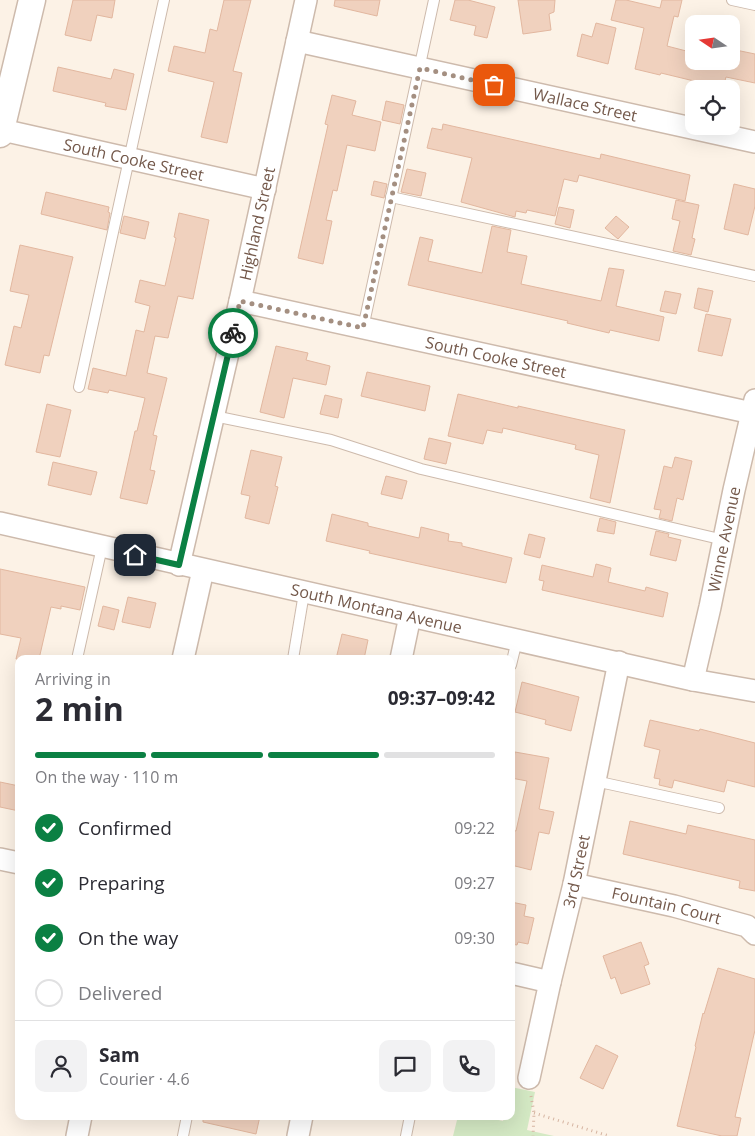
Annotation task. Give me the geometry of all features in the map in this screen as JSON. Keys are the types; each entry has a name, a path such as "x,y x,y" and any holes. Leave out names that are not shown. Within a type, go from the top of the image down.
{"street":[{"path":"1,132 32,0"},
{"name":"Highland Street","path":"179,565 240,301 306,0"},
{"name":"Wallace Street","path":"297,42 755,142"},
{"name":"South Cooke Street","path":"1,132 129,158 265,189"},
{"name":"South Cooke Street","path":"240,301 363,328 754,407"},
{"name":"Winne Avenue","path":"693,680 754,407"},
{"name":"South Montana Avenue","path":"0,523 304,593 693,680 755,692"},
{"path":"184,655 203,570"},
{"path":"402,655 410,616"},
{"name":"3rd Street","path":"529,1078 574,884 619,662"},
{"path":"0,859 15,862"},
{"name":"Fountain Court","path":"574,884 674,906 746,926 755,934"},
{"path":"515,975 550,982"},
{"path":"77,1136 80,1120"},
{"path":"298,1136 301,1120"}],"lane":[{"path":"79,387 164,0"},
{"path":"363,328 434,0"},
{"path":"732,0 755,5"},
{"path":"391,197 755,276"},
{"path":"214,416 331,440 422,469 724,540"},
{"path":"78,655 102,547"},
{"path":"294,655 304,593"},
{"path":"513,655 517,640"},
{"path":"595,781 719,808"},
{"path":"183,1136 186,1120"},
{"path":"406,1136 409,1120"}],"path":[{"path":"529,1078 534,1113 533,1136"},
{"path":"534,1113 609,1136"}],"green space":[{"path":"515,1088 535,1092 527,1130 554,1136 453,1136 457,1120 515,1120"}],"building":[{"path":"73,0 115,0 112,18 97,15 91,41 65,35"},
{"path":"224,0 251,0 233,71 242,73 227,143 201,137 214,82 168,71 174,46 205,53 210,29 217,31"},
{"path":"335,0 380,0 377,16 334,6"},
{"path":"455,0 468,0 495,7 487,38 474,35 476,26 450,20"},
{"path":"518,0 555,0 554,12 549,14 551,30 523,34"},
{"path":"616,0 626,0 660,8 662,0 682,0 678,17 674,16 667,46 685,51 685,70 740,70 740,51 755,54 755,83 726,77 725,80 690,80 635,69 644,28 611,20"},
{"path":"596,23 616,28 608,64 577,56 582,34 592,37"},
{"path":"58,67 111,79 114,69 134,74 126,110 105,106 106,103 53,91"},
{"path":"332,95 356,101 352,115 381,122 375,151 347,145 337,191 333,190 326,220 332,221 323,264 298,258 328,125 325,124"},
{"path":"386,101 404,105 400,124 382,120"},
{"path":"443,124 600,159 601,154 690,175 685,201 579,175 577,182 564,179 555,216 527,210 526,213 516,211 515,217 461,202 472,158 427,148 432,128 442,130"},
{"path":"407,169 426,173 421,196 401,192"},
{"path":"374,181 387,184 384,198 371,195"},
{"path":"734,184 755,189 755,206 748,235 724,229"},
{"path":"46,192 109,207 108,212 110,213 107,230 41,214"},
{"path":"676,200 699,205 692,238 695,239 691,255 673,251 680,221 672,219"},
{"path":"559,207 574,210 570,228 555,224"},
{"path":"179,213 209,220 193,299 178,296 168,338 155,336 147,373 167,378 153,435 157,436 150,470 155,471 147,504 120,498 135,431 137,431 145,398 109,390 108,393 88,389 93,368 126,376 136,330 144,332 150,306 135,302 140,280 165,286 176,238 174,237"},
{"path":"124,216 149,222 145,239 120,233"},
{"path":"616,216 629,227 618,239 605,228"},
{"path":"492,226 511,230 507,252 527,256 521,284 601,301 609,268 624,270 616,306 664,317 659,341 610,330 609,333 567,323 568,321 408,285 420,237 433,240 428,261 482,273"},
{"path":"20,245 73,257 49,356 44,355 40,373 5,365 14,326 21,328 29,295 10,291"},
{"path":"698,288 713,291 708,312 694,308"},
{"path":"665,291 681,294 676,314 660,311"},
{"path":"706,314 731,319 722,356 698,351"},
{"path":"276,346 308,353 306,360 330,366 326,385 293,378 284,418 260,412"},
{"path":"367,372 430,386 425,411 361,396"},
{"path":"458,394 625,430 610,503 590,498 599,455 575,449 576,445 503,428 502,433 487,430 483,444 448,436"},
{"path":"325,395 342,399 338,418 320,414"},
{"path":"47,404 71,410 60,457 36,452"},
{"path":"429,438 451,443 446,464 424,459"},
{"path":"251,450 282,457 275,486 278,487 269,524 245,518 250,496 241,494"},
{"path":"675,457 692,461 683,500 677,498 672,521 659,518 661,510 654,509 664,466 672,468"},
{"path":"53,462 97,472 91,495 48,485"},
{"path":"386,476 407,481 402,499 381,494"},
{"path":"332,514 368,523 368,526 419,538 421,527 449,534 448,541 462,543 462,546 512,558 506,583 369,553 370,551 326,541"},
{"path":"600,518 616,522 614,534 597,531"},
{"path":"656,531 669,534 668,537 681,540 676,561 650,555"},
{"path":"529,534 545,538 540,558 524,554"},
{"path":"596,564 611,568 608,582 645,591 646,587 668,593 663,617 542,590 544,581 539,580 542,565 593,577"},
{"path":"0,569 85,587 80,610 61,606 61,609 51,607 40,655 17,655 21,638 0,634"},
{"path":"128,597 156,603 150,628 122,622"},
{"path":"103,606 119,610 114,630 98,626"},
{"path":"342,634 368,640 365,655 337,655"},
{"path":"522,682 579,697 571,731 545,724 546,720 515,712"},
{"path":"650,720 699,731 700,729 755,743 755,787 727,780 724,792 674,780 672,788 659,785 660,779 654,778 660,750 644,746"},
{"path":"515,752 549,758 539,809 554,812 549,834 539,832 531,870 515,866 515,831 527,781 515,779"},
{"path":"0,782 15,785 15,810 0,807"},
{"path":"630,821 686,834 688,825 755,840 755,891 739,888 740,881 623,854"},
{"path":"515,903 526,905 524,916 534,918 528,944 518,942 517,945 515,945"},
{"path":"641,942 649,964 644,966 650,984 621,994 615,977 611,979 603,956"},
{"path":"718,968 755,979 755,1030 735,1117 741,1118 737,1136 722,1136 677,1126 703,1013"},
{"path":"596,1045 618,1056 603,1089 580,1078"},
{"path":"203,1120 259,1120 256,1134 203,1122"}],"way so far":[{"path":"233,333 240,301 363,328 420,68 494,85"}],"route":[{"path":"135,555 179,565 233,333"}]}
